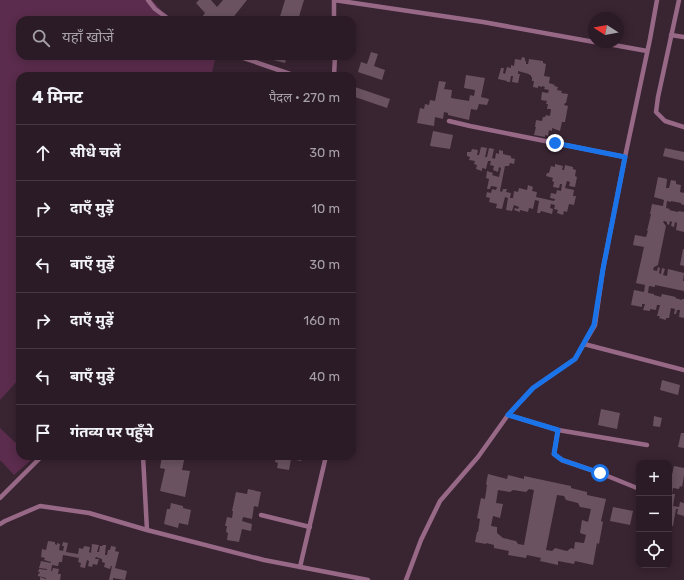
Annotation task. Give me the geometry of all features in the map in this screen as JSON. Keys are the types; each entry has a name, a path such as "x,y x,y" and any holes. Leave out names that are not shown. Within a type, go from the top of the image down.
{"lane":[{"path":"148,0 155,9 165,16"},
{"path":"334,16 334,0 483,22 588,41"},
{"path":"406,580 421,540 440,501 478,457 508,415 533,388 575,359 594,325 603,269 648,51 657,0"},
{"path":"679,0 656,112 665,121 684,127"},
{"path":"671,35 684,37"},
{"path":"624,47 648,51"},
{"path":"250,60 284,72"},
{"path":"334,72 335,60"},
{"path":"449,121 625,157"},
{"path":"584,344 684,370"},
{"path":"508,415 558,430 647,445"},
{"path":"558,430 554,454 562,460 636,488"},
{"path":"0,498 38,460"},
{"path":"143,460 147,530"},
{"path":"300,567 325,460"},
{"path":"0,524 40,506 89,513 147,530 264,560 368,580"},
{"path":"261,515 310,527"}],"shaded area":[{"path":"0,0 152,0 166,16 16,16 16,60 215,60 212,72 16,72 16,382 0,400"},
{"path":"0,428 16,443 16,460 31,460 14,475 0,461"}],"building":[{"path":"199,0 211,0 217,7 223,0 247,0 234,16 203,16 205,13 196,3"},
{"path":"285,0 304,0 299,16 280,16"},
{"path":"371,52 378,54 374,66 385,70 382,80 358,72 361,62 367,64"},
{"path":"522,57 525,58 526,64 528,64 529,59 543,61 543,63 546,64 544,76 550,77 549,83 558,87 557,90 562,91 561,93 568,94 564,105 568,106 565,122 562,122 560,131 552,128 552,131 549,130 548,136 545,135 545,137 534,135 536,120 542,121 543,117 546,115 550,116 551,109 547,109 547,101 541,100 542,92 548,93 549,90 544,89 545,87 542,86 538,86 538,88 533,87 534,81 532,81 531,75 518,71 518,74 520,74 518,83 512,82 513,76 511,76 510,82 498,79 501,68 504,68 503,73 505,74 507,67 511,68 511,65 514,66 515,59 521,60"},
{"path":"273,60 286,60 285,63"},
{"path":"466,75 485,78 481,97 489,99 487,105 479,104 477,110 471,109 469,120 448,115 448,113 444,112 443,119 435,117 434,126 417,123 420,108 424,109 425,104 429,105 430,100 435,101 439,81 446,82 444,89 452,90 451,98 469,101 470,95 474,96 475,90 464,88"},
{"path":"356,87 390,99 387,108 356,97"},
{"path":"433,131 453,135 450,149 430,146"},
{"path":"481,147 487,148 485,157 487,157 489,148 494,149 492,158 495,159 496,153 499,154 499,150 503,151 503,154 511,156 511,158 515,159 514,164 510,163 509,166 505,166 500,191 502,192 503,189 507,189 506,192 511,193 510,198 513,198 514,191 518,192 519,188 527,190 528,185 533,187 532,191 537,192 536,197 554,201 555,199 550,198 551,193 556,194 557,190 561,191 562,184 560,184 559,188 553,187 553,178 546,176 547,173 549,173 551,166 555,167 555,164 563,166 562,170 564,170 565,165 573,167 573,169 576,170 575,176 577,177 575,187 569,186 570,182 567,181 565,188 574,190 573,196 576,196 574,205 569,204 567,212 564,211 563,215 557,213 558,210 554,209 555,205 551,204 550,208 553,209 552,214 541,211 540,213 537,213 539,201 535,200 533,209 529,208 528,212 520,210 520,212 514,210 515,208 518,209 519,207 514,205 512,211 506,210 508,198 505,197 502,209 496,208 497,204 489,202 490,198 486,197 487,192 491,193 492,189 496,190 497,187 491,186 490,189 487,189 489,179 486,178 487,171 493,173 492,175 499,177 501,168 499,167 498,172 493,170 494,166 490,165 491,161 488,161 486,169 482,168 482,171 476,169 477,165 474,164 475,161 469,160 470,157 467,156 467,152 471,152 472,149 478,150 477,155 479,155"},
{"path":"665,148 684,152 684,161 663,156"},
{"path":"658,177 667,179 666,188 669,188 671,180 676,181 676,184 681,185 680,192 684,193 684,205 681,203 667,201 666,208 678,212 684,212 684,232 676,230 677,223 675,222 674,227 671,226 672,222 670,221 669,225 667,222 663,222 666,226 658,265 654,267 653,270 657,271 658,267 660,268 659,273 661,274 662,268 665,269 663,275 667,276 668,269 684,273 684,291 655,285 655,287 649,286 648,293 661,297 662,294 682,300 684,299 684,318 679,317 680,310 677,310 676,314 674,314 675,309 671,308 669,318 666,318 666,320 659,318 660,316 657,316 660,305 657,305 656,310 650,309 650,311 643,310 645,304 642,304 642,307 631,305 634,290 644,292 645,285 636,283 644,247 633,245 635,235 646,237 652,204 663,206 664,200 654,197"},
{"path":"684,249 684,266 680,265"},
{"path":"662,380 680,385 678,395 660,390"},
{"path":"601,409 620,413 617,429 598,425"},
{"path":"654,416 662,418 660,427 653,426"},
{"path":"681,433 684,433 684,448 678,447"},
{"path":"161,460 184,460 182,470 190,471 185,497 160,491 165,469 160,468"},
{"path":"275,460 291,460 289,470 277,468 278,463 275,462"},
{"path":"674,466 684,468 682,487 680,486 679,489 673,488 672,494 672,475"},
{"path":"488,474 507,479 508,475 524,479 524,476 571,486 571,488 587,492 587,495 606,499 601,521 603,522 599,544 597,543 593,565 575,561 574,564 558,561 558,565 540,561 541,558 527,555 526,558 508,555 509,551 494,548 494,545 475,542 480,519 477,518 481,498 485,499","holes":["529,489 534,490 524,545 518,544 516,541 503,538 497,533 497,527 491,526 493,516 500,518 503,504 496,503 498,490 526,492","557,495 564,496 566,500 578,503 580,507 591,509 588,522 582,520 580,533 586,535 584,543 575,542 574,549 571,548 567,551 555,548 552,551 546,550"]},
{"path":"248,489 261,492 258,507 254,506 252,519 243,517 242,521 252,524 251,531 242,529 239,542 227,540 227,526 225,526 227,517 232,518 236,492 247,494"},
{"path":"672,494 675,494 673,506 679,507 680,502 684,503 684,516 677,514 678,509 676,509 673,526"},
{"path":"171,503 191,510 188,525 179,523 178,528 164,524 167,509 170,509"},
{"path":"613,507 633,511 630,525 610,521"},
{"path":"48,541 55,542 57,545 57,543 60,544 59,550 63,551 63,542 68,543 66,552 78,554 79,548 83,549 84,546 90,547 89,552 91,553 92,544 99,545 97,552 99,552 100,546 106,545 105,555 107,555 111,546 116,547 115,551 119,552 115,568 127,571 125,580 113,578 113,580 109,580 112,566 110,569 104,567 105,563 102,562 102,559 96,557 95,559 99,559 97,565 93,564 92,567 88,566 89,561 87,560 85,568 80,567 81,563 78,562 79,558 63,555 62,562 59,562 58,566 52,565 51,571 53,568 59,569 58,574 61,574 60,580 40,580 40,577 46,578 38,576 40,572 38,572 39,569 47,570 39,568 41,561 51,563 44,560 45,558 41,557 42,549 46,550"}],"route":[{"path":"555,143 625,157 603,269 594,325 575,359 533,388 508,415 558,430 554,454 562,460 600,473"}]}
